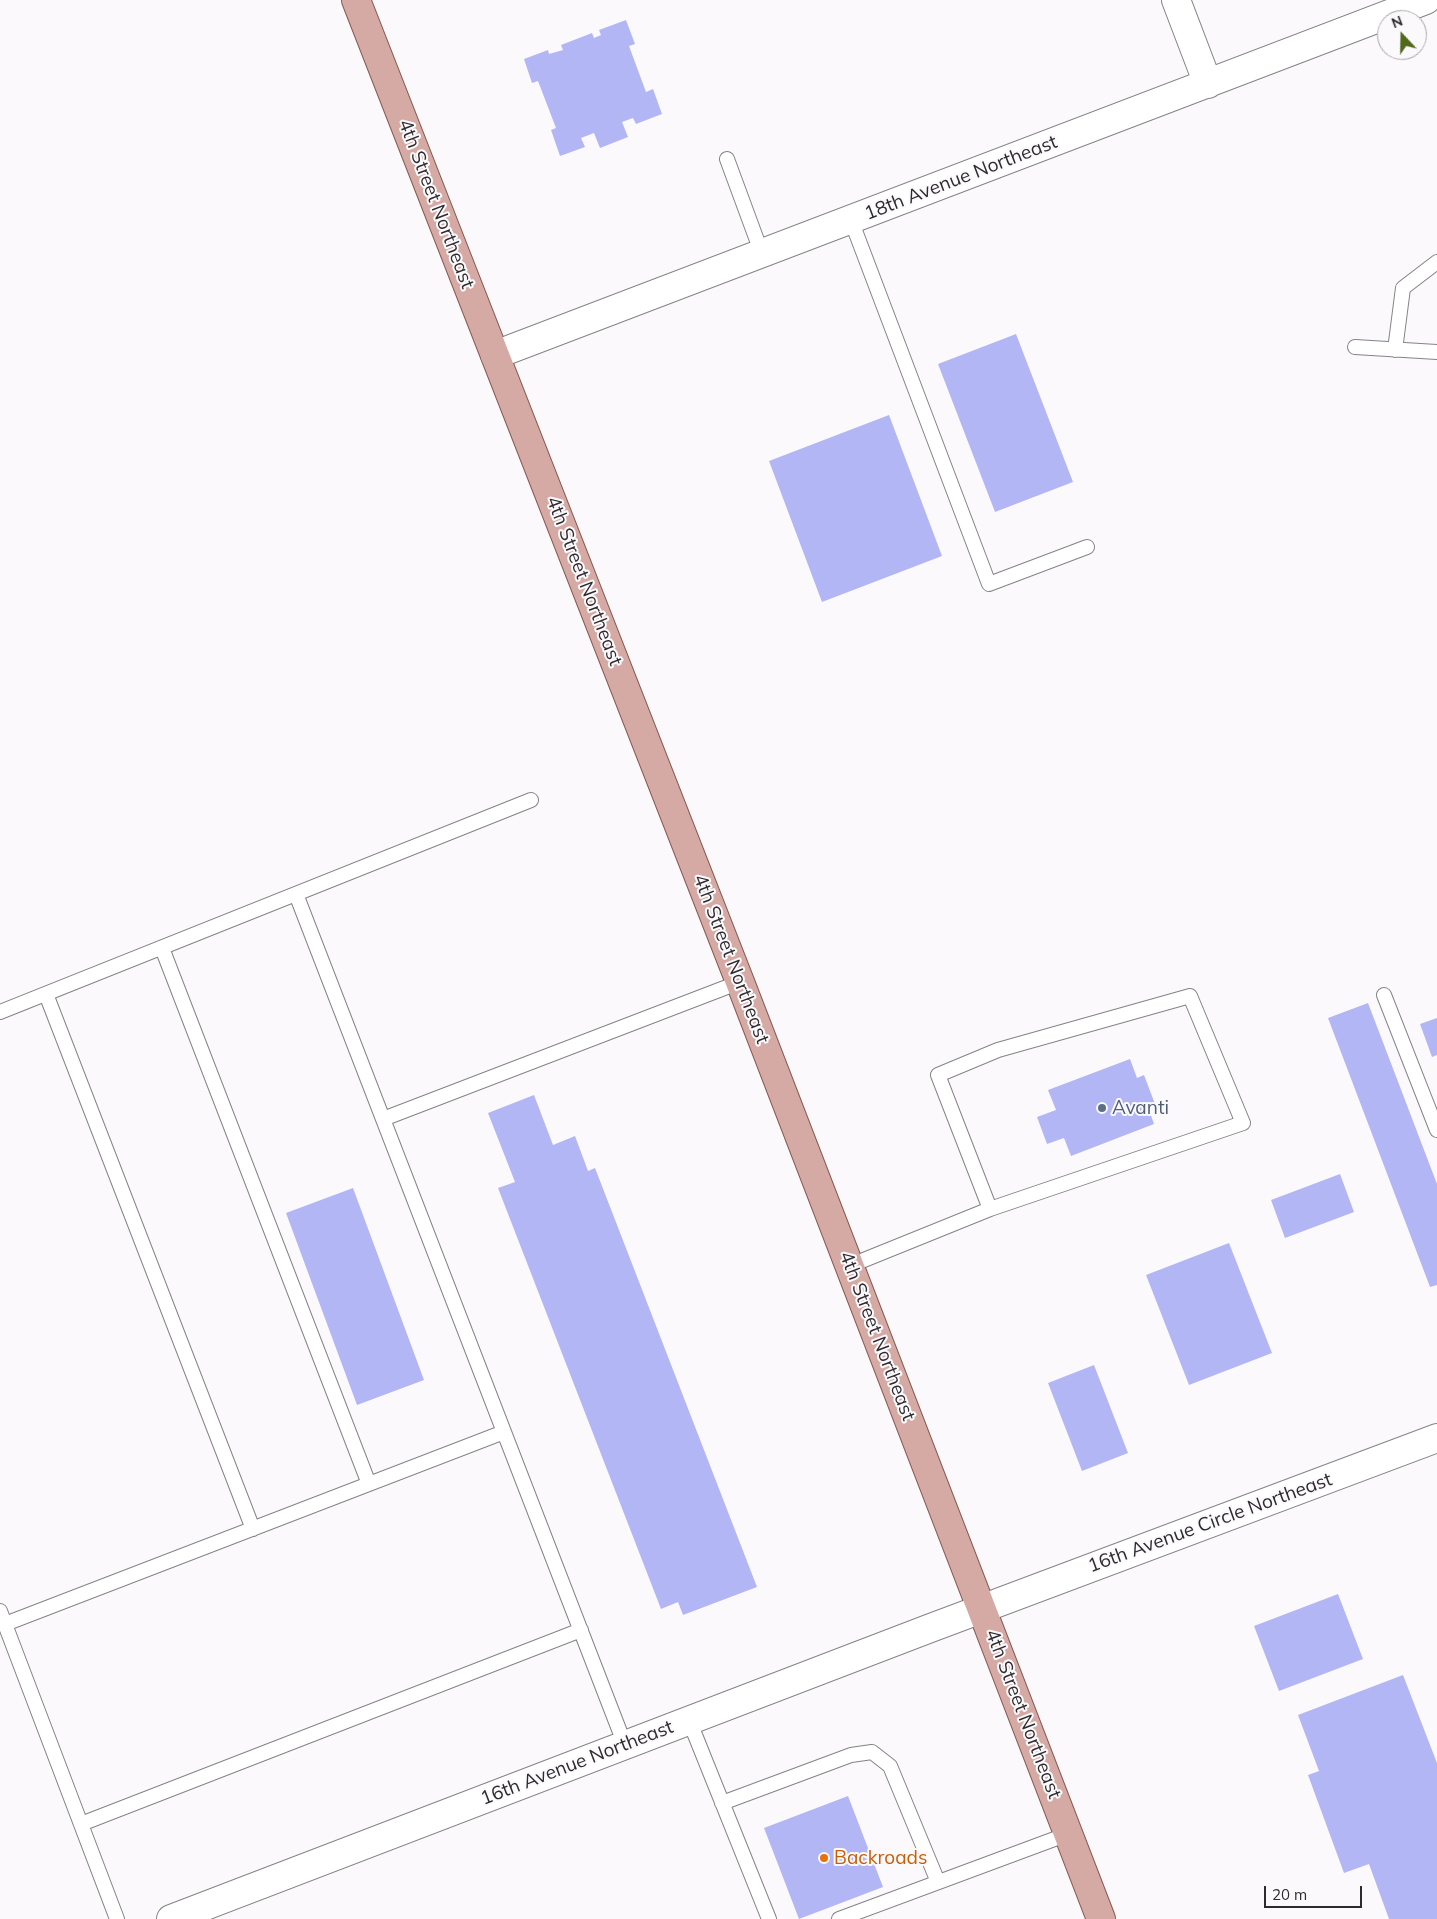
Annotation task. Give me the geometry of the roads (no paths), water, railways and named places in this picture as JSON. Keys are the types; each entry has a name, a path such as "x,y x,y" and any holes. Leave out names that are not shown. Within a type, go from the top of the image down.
{"main road":[{"name":"4th Street Northeast","path":"356,0 740,982 1101,1919"}],"street":[{"path":"1176,0 1208,84"},
{"name":"18th Avenue Northeast","path":"495,355 1426,0"},
{"name":"16th Avenue Circle Northeast","path":"982,1608 1437,1438"},
{"name":"16th Avenue Northeast","path":"171,1919 982,1608"}],"lane":[{"path":"727,159 762,254"},
{"path":"851,220 989,584 1087,547"},
{"path":"1395,350 1402,288 1437,262"},
{"path":"1354,347 1437,352"},
{"path":"0,1012 531,800"},
{"path":"296,894 625,1745"},
{"path":"162,948 369,1484"},
{"path":"383,1119 740,982"},
{"path":"46,994 253,1529"},
{"path":"849,1266 990,1209 1242,1123 1190,996 998,1050 938,1075 990,1209"},
{"path":"1384,996 1437,1130"},
{"path":"5,1624 504,1432"},
{"path":"0,1611 117,1919"},
{"path":"81,1824 581,1630"},
{"path":"689,1720 769,1919"},
{"path":"722,1803 851,1755 872,1752 890,1766 938,1882"},
{"path":"839,1919 1068,1834"}],"place":[{"name":"Avanti","path":"1102,1108"},
{"name":"Backroads","path":"824,1858"}]}
